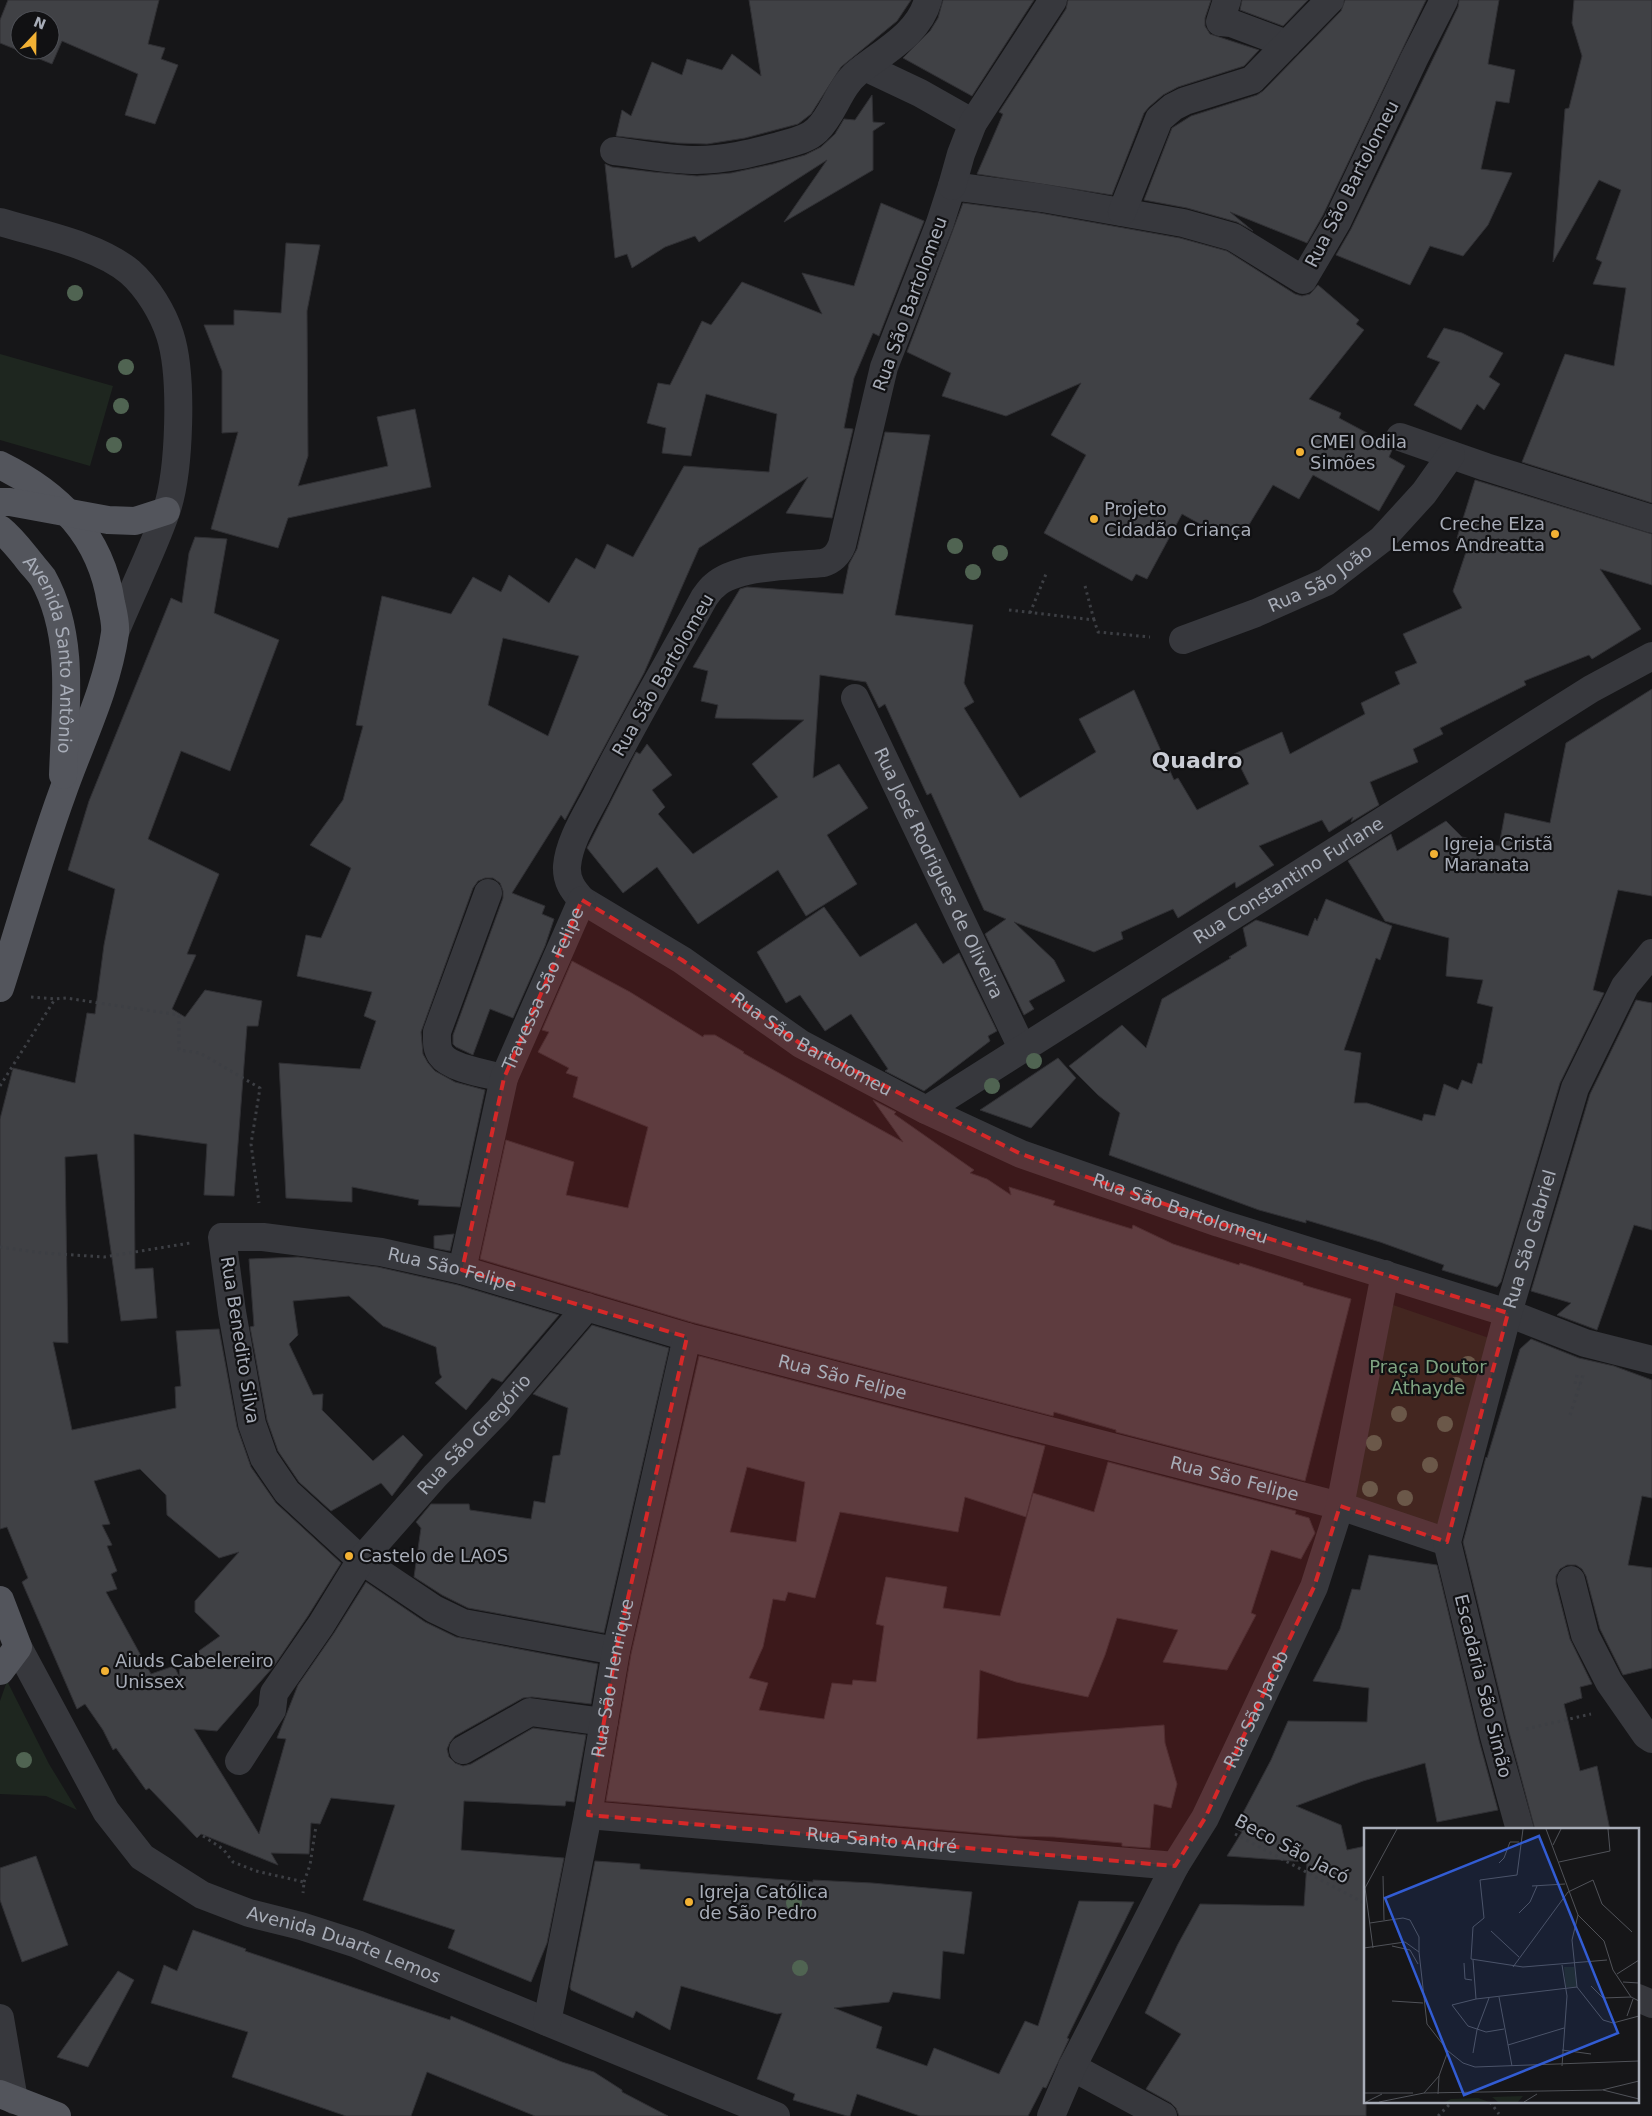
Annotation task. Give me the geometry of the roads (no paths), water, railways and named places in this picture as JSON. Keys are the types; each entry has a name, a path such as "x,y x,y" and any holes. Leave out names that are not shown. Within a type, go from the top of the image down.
{"main road":[{"name":"Avenida Santo Antônio","path":"0,465 23,476 48,494 84,533 102,561 116,630 106,678 62,794 11,992"},
{"path":"0,502 10,502 108,520 135,520 166,511"},
{"name":"Avenida Santo Antônio","path":"0,529 10,536 42,578 57,611 65,647 66,691 62,794"},
{"path":"0,1600 18,1647 0,1671"},
{"path":"7,2097 56,2116"}],"street":[{"path":"614,151 667,158 716,159 755,153 805,138 816,132 825,121 849,80 911,31 920,19 928,0"},
{"path":"952,186 961,154 973,123 1053,0"},
{"path":"1227,0 1220,22 1231,23 1287,44"},
{"path":"1122,212 1160,119 1173,107 1252,80 1330,0"},
{"name":"Rua São Bartolomeu","path":"1444,0 1336,222 1302,280 1233,237 1184,223 1042,198 952,186 940,223 884,366 839,553 832,560 823,563 751,570 729,577 714,585 704,598 610,768 580,829 570,853 567,868 570,885 582,900 682,960 801,1044 926,1110 1021,1154 1219,1223 1508,1313"},
{"path":"865,66 920,93 973,123"},
{"name":"Avenida Santo Antônio","path":"0,222 98,252 130,272 154,300 170,336 177,372 178,437 172,485 166,511 116,630"},
{"path":"1400,437 1652,519"},
{"name":"Rua São João","path":"1183,640 1256,613 1326,582 1382,539 1424,493 1451,455"},
{"name":"Rua Constantino Furlane","path":"926,1110 1591,690 1652,656"},
{"name":"Rua José Rodrigues de Oliveira","path":"855,698 1022,1048"},
{"name":"Travessa São Felipe","path":"488,893 437,1032 436,1046 442,1057 455,1065 504,1078"},
{"name":"Travessa São Felipe","path":"462,1270 504,1078 582,900"},
{"name":"Rua São Gabriel","path":"1447,1542 1508,1313 1575,1088 1625,986 1652,953"},
{"name":"Rua São Felipe","path":"228,1236 263,1237 381,1252 462,1270 687,1337 1340,1506 1447,1542"},
{"name":"Rua Benedito Silva","path":"228,1236 232,1312 252,1424 264,1458 287,1492 362,1560 434,1609 463,1622 616,1651"},
{"name":"Rua São Jacob","path":"1052,2116 1072,2067 1175,1866 1206,1818 1314,1587 1340,1506 1385,1274"},
{"name":"Rua São Gregório","path":"239,1761 272,1710 274,1692 321,1625 362,1560 435,1476 499,1410 587,1307"},
{"path":"1508,1313 1584,1343 1652,1360"},
{"name":"Rua São Henrique","path":"547,2022 588,1815 616,1651 687,1337"},
{"name":"Escadaria São Simão","path":"1447,1542 1494,1736 1519,1828"},
{"path":"1571,1580 1584,1635 1609,1682 1646,1735 1652,1739"},
{"name":"Avenida Duarte Lemos","path":"18,1647 106,1811 142,1856 202,1895 249,1913 301,1926 357,1944 776,2116"},
{"path":"464,1750 530,1712 604,1722"},
{"name":"Rua Santo André","path":"588,1815 1175,1866"},
{"path":"1640,1999 1652,2004"},
{"path":"0,2018 7,2097"},
{"path":"1072,2067 1164,2116"}],"place":[{"name":"CMEI Odila Simões","path":"1300,452"},
{"name":"Projeto Cidadão Criança","path":"1094,519"},
{"name":"Creche Elza Lemos Andreatta","path":"1555,534"},
{"name":"Igreja Cristã Maranata","path":"1434,854"},
{"name":"Castelo de LAOS","path":"349,1556"},
{"name":"Aiuds Cabelereiro Unissex","path":"105,1671"},
{"name":"Igreja Católica de São Pedro","path":"689,1902"}],"district":[{"name":"Quadro","path":"1197,760"}],"park label":[{"name":"Praça Doutor Athayde","path":"1428,1377"}]}
